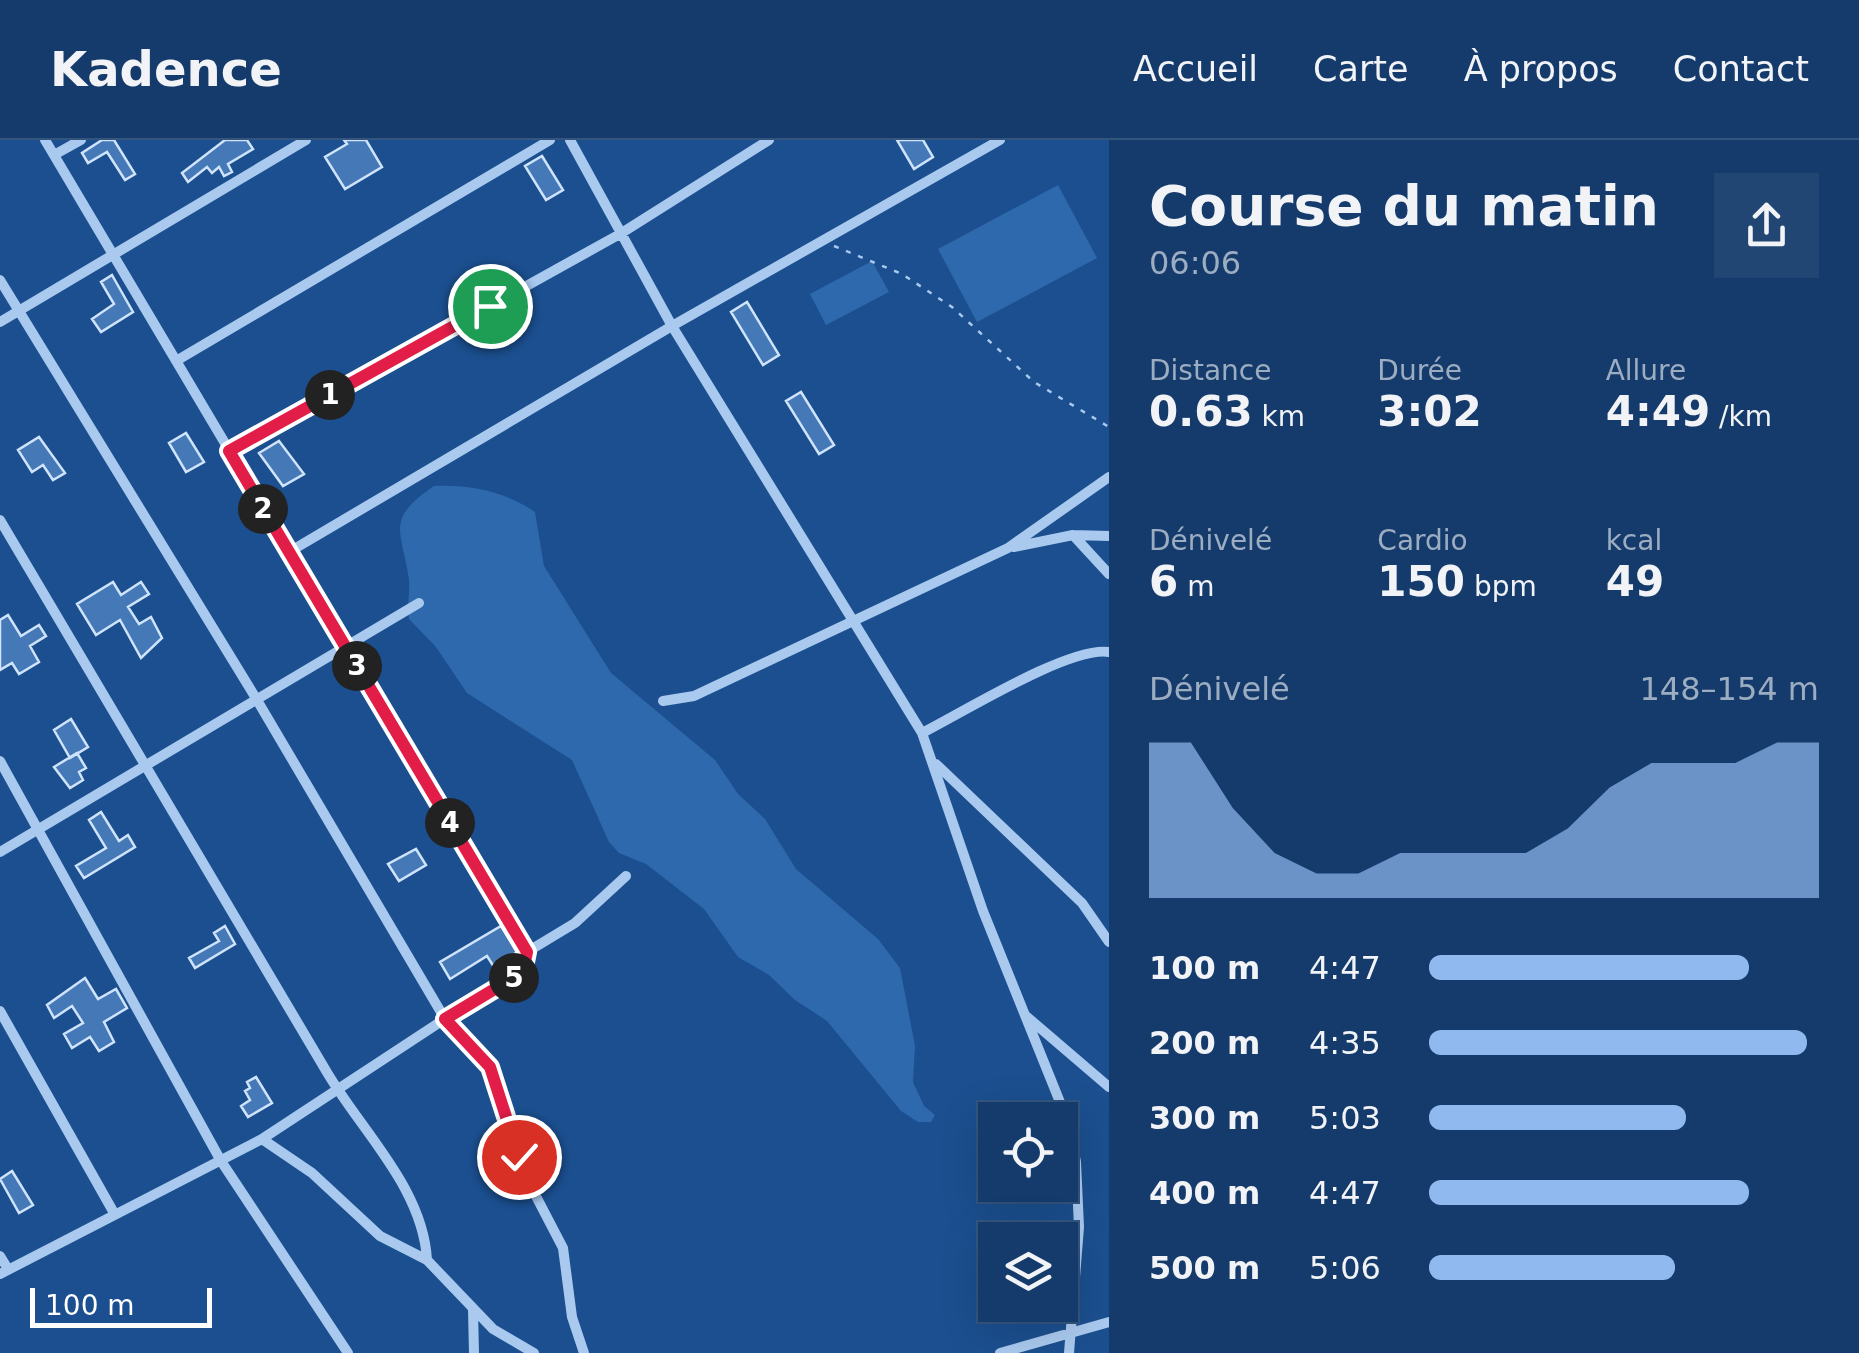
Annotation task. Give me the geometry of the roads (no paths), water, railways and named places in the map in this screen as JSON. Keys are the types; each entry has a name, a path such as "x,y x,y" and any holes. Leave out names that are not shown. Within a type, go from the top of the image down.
{"street":[{"path":"0,1256 4,1272 262,1139 523,972 527,952 45,140"},
{"path":"54,155 81,140"},
{"path":"0,322 306,140"},
{"path":"176,361 550,140"},
{"path":"570,140 672,326 857,621 922,734 983,911 1068,1122 1076,1162 1079,1227 1069,1353"},
{"path":"229,451 620,234 769,140"},
{"path":"289,552 672,326 1000,140"},
{"path":"0,280 257,700 445,1019 496,1080 526,1177 563,1248 572,1317 584,1353"},
{"path":"663,701 694,696 1008,548 1109,478"},
{"path":"0,520 337,1090 422,1218 427,1260"},
{"path":"1008,548 1073,535 1109,536"},
{"path":"1073,535 1109,574"},
{"path":"0,852 419,604"},
{"path":"922,734 1062,662 1096,650 1109,652"},
{"path":"932,760 1082,903 1109,942"},
{"path":"0,761 221,1161 348,1353"},
{"path":"527,952 575,922 626,876"},
{"path":"0,1010 114,1213"},
{"path":"1025,1016 1109,1087"},
{"path":"262,1139 321,1181 380,1236 427,1260 494,1330 534,1353"},
{"path":"473,1310 474,1353"},
{"path":"1000,1353 1109,1322"}]}
